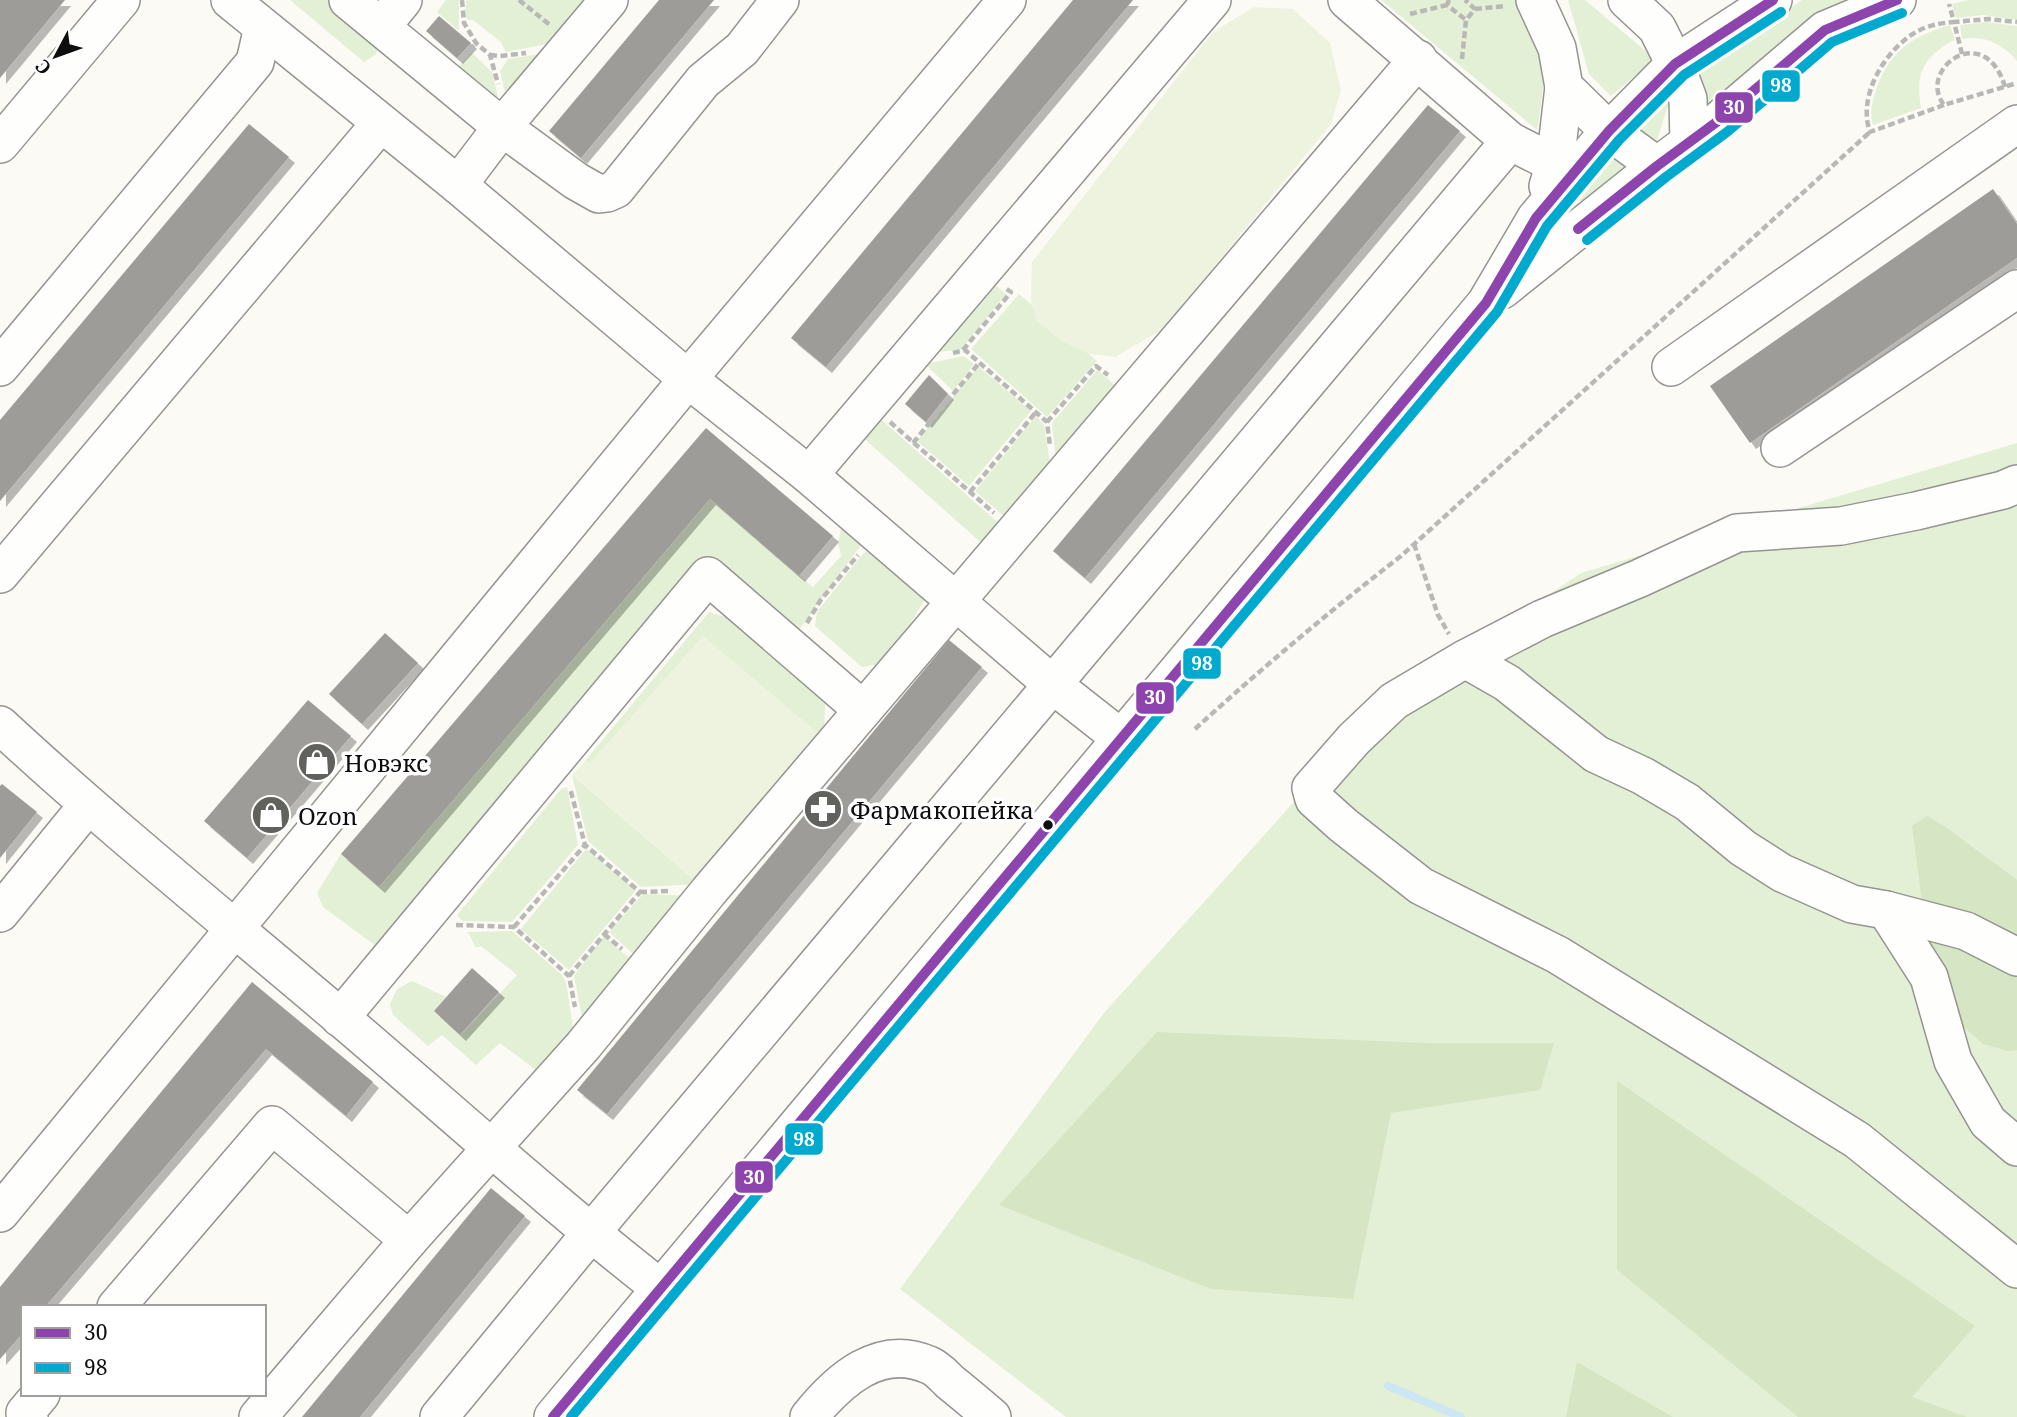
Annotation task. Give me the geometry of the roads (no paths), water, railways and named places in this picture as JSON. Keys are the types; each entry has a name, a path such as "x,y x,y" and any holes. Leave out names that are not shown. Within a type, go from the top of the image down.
{"street":[{"path":"0,144 121,0"},
{"path":"230,0 458,185 688,379 809,475 1052,684 1122,739"},
{"path":"348,0 392,14 502,127 599,194 610,192 620,183 703,81 742,49 780,0"},
{"path":"458,185 502,127 609,0"},
{"path":"0,1213 688,379 1007,0"},
{"path":"809,475 1212,0"},
{"path":"1347,0 1510,141 1556,164"},
{"path":"1627,0 1657,28 1675,64 1688,99 1689,144"},
{"path":"553,1417 1486,303 1536,218 1609,131 1675,64 1773,0"},
{"path":"1486,303 1657,166 1689,144 1825,30 1897,0"},
{"path":"1522,3 1557,48 1564,87 1556,164 1536,218"},
{"path":"0,367 255,62 263,27"},
{"path":"258,1417 409,1240 583,1046 709,891 1418,59"},
{"path":"1564,87 1609,131 1657,166"},
{"path":"0,574 380,124"},
{"path":"1671,367 2017,124"},
{"path":"439,1417 1510,141"},
{"path":"1780,448 2017,289"},
{"path":"2017,484 2003,490 1916,511 1841,526 1737,533 1542,619 1465,659 1394,701 1354,739 1311,788 1314,799 1343,825 1421,886 1558,955 1857,1140 2017,1269"},
{"path":"340,1018 708,576 863,710"},
{"path":"1465,659 1507,683 1596,754 1643,776 1687,802 1743,848 1782,873 1852,904 1886,909 1966,932 2017,957"},
{"path":"2,732 492,1147 590,1234 660,1288"},
{"path":"0,913 88,805"},
{"path":"1886,909 1929,977 1953,1061 1989,1122 2017,1147"},
{"path":"118,1305 272,1125 409,1240"},
{"path":"808,1417 842,1380 867,1364 912,1359 931,1366 992,1417"},
{"path":"29,1417 25,1413 39,1396"}],"waterway":[{"path":"1388,1386 1461,1417"}],"place":[{"name":"Новэкс","path":"317,762"},
{"name":"Фармакопейка","path":"823,809"},
{"name":"Ozon","path":"271,815"}]}
